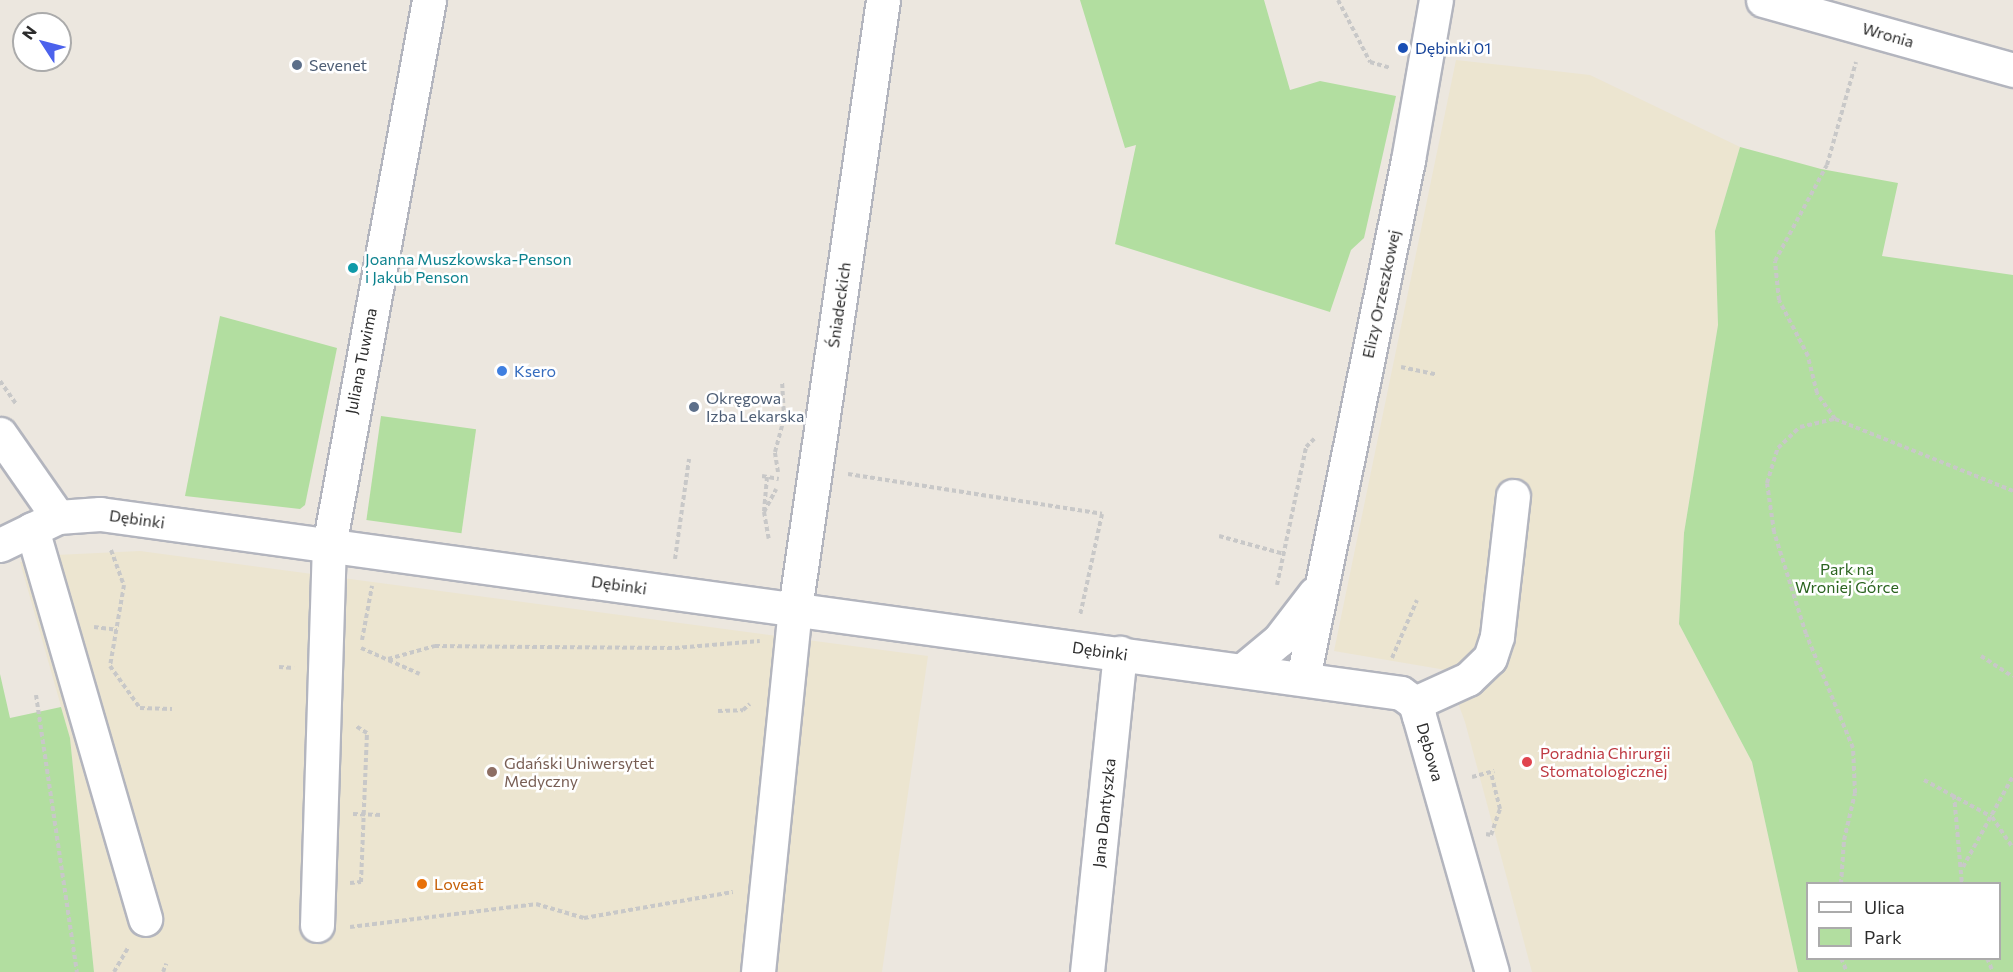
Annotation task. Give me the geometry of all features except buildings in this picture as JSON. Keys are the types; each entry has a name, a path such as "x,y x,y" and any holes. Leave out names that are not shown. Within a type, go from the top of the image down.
{"street":[{"name":"Juliana Tuwima","path":"333,926 329,546 429,0"},
{"name":"Śniadeckich","path":"758,972 794,622 883,0"},
{"name":"Elizy Orzeszkowej","path":"1303,678 1319,587 1406,172 1436,0"},
{"name":"Wronia","path":"1763,0 2013,70"},
{"path":"10,422 45,523 145,919"},
{"path":"1414,703 1468,679 1490,658 1497,636 1513,496"},
{"name":"Dębinki","path":"0,545 45,523 100,514 329,546 794,622 1120,653 1243,670"},
{"name":"Elizy Orzeszkowej","path":"1243,670 1279,640 1319,587"},
{"name":"Jana Dantyszka","path":"1088,972 1120,653"},
{"name":"Dębowa","path":"1243,670 1394,691 1414,703 1492,972"}],"path":[{"path":"1338,0 1370,62"},
{"path":"1865,29 1827,165 1775,261 1779,300 1808,356 1817,393 1835,419 2013,491"},
{"path":"1409,369 1435,374"},
{"path":"0,381 10,422"},
{"path":"768,477 764,512 778,479 775,452 784,418 782,381"},
{"path":"1835,419 1800,427 1778,448 1767,483 1774,532 1806,634 1853,748 1855,793 1844,840 1840,882"},
{"path":"674,566 689,459"},
{"path":"762,476 777,478"},
{"path":"861,476 1102,514 1079,619"},
{"path":"1219,536 1284,554"},
{"path":"110,548 124,585 110,666 140,708 172,709"},
{"path":"1388,667 1418,600"},
{"path":"388,659 435,646 675,648 794,622"},
{"path":"361,648 420,674"},
{"path":"1981,656 2013,677"},
{"path":"36,695 77,972"},
{"path":"361,882 367,733"},
{"path":"1475,776 1492,772 1500,809 1491,835 1476,834"},
{"path":"1963,867 2013,776"},
{"path":"1924,780 1954,794 1992,817 2013,848"},
{"path":"1954,794 1963,867 1962,882"},
{"path":"363,814 382,815"},
{"path":"333,926 536,904 584,918 766,886"},
{"path":"164,972 166,964"}],"shaded area":[{"path":"1456,60 1590,75 1740,147 1715,231 1718,325 1684,533 1679,624 1752,762 1798,972 1532,972 1465,722 1446,670 1334,651"},
{"name":"Gdański Uniwersytet Medyczny","path":"140,551 928,656 882,972 94,972 70,738 20,562 56,555"}],"green space":[{"path":"1080,0 1264,0 1290,90 1320,81 1396,96 1364,238 1351,250 1330,312 1115,244 1136,145 1125,148"},
{"name":"Park na Wroniej Górce","path":"1740,147 1821,169 1898,183 1882,256 2013,275 2013,972 1798,972 1752,762 1679,624 1684,533 1718,325 1715,231"},
{"path":"220,316 337,348 305,505 300,509 185,496"},
{"path":"381,416 476,429 461,533 366,520"},
{"path":"0,674 10,718 61,707 70,738 94,972 0,972"}],"place":[{"name":"Dębinki 01","path":"1403,48"},
{"name":"Sevenet","path":"297,65"},
{"name":"Joanna Muszkowska-Penson i Jakub Penson","path":"353,268"},
{"name":"Ksero","path":"502,371"},
{"name":"Okręgowa Izba Lekarska","path":"694,407"},
{"name":"Poradnia Chirurgii Stomatologicznej","path":"1527,762"},
{"name":"Gdański Uniwersytet Medyczny","path":"492,772"},
{"name":"Loveat","path":"422,884"}]}
